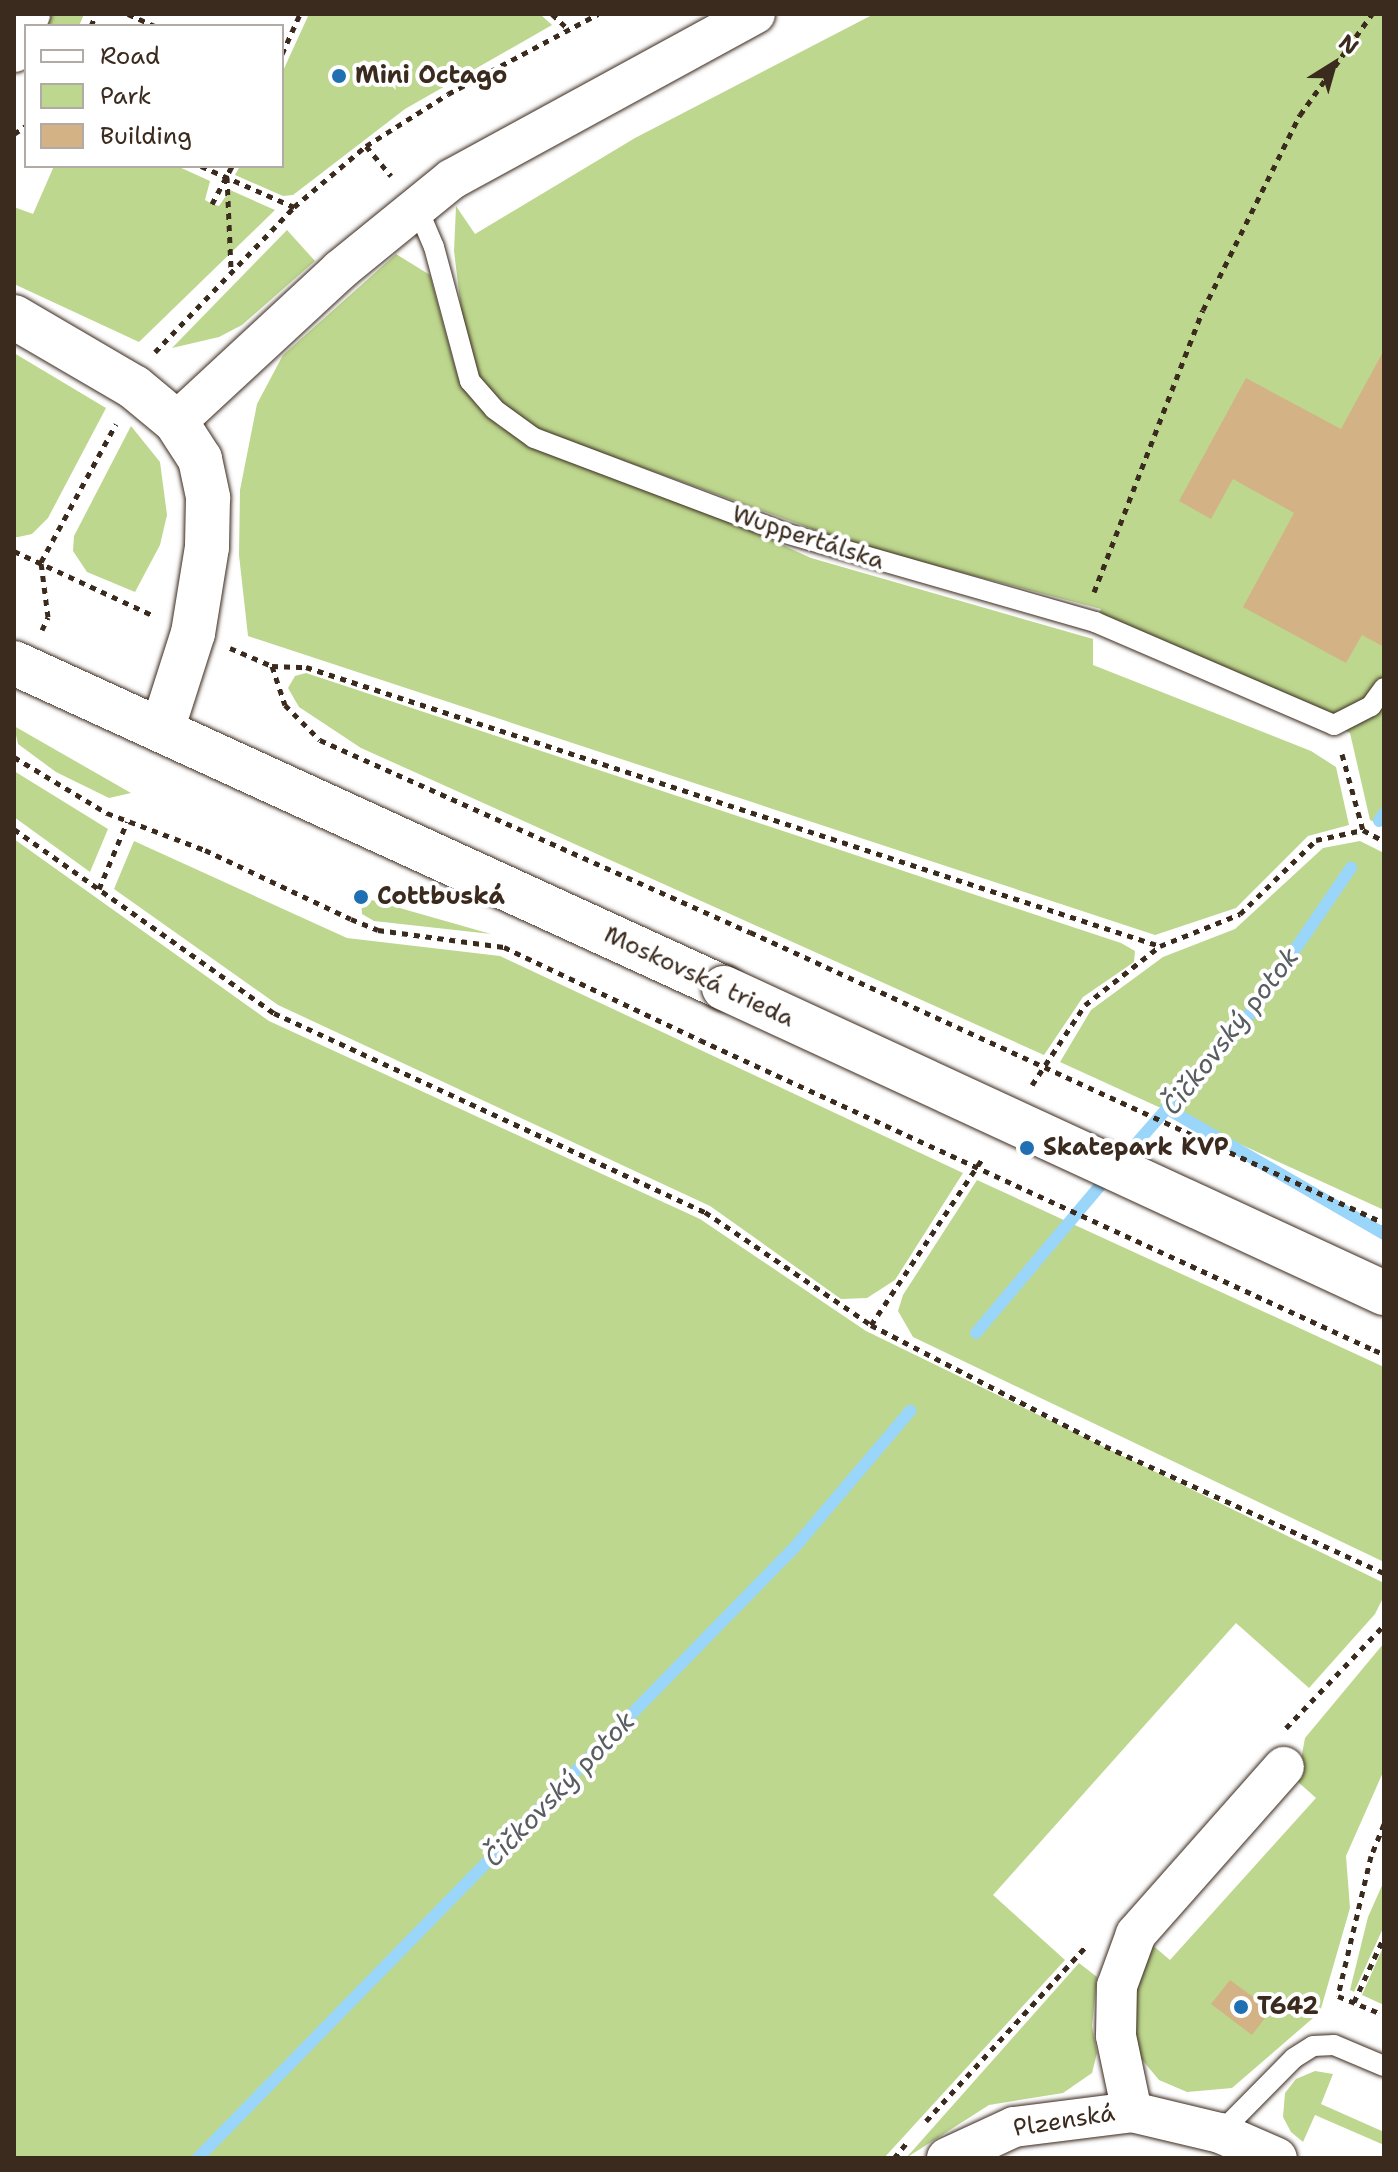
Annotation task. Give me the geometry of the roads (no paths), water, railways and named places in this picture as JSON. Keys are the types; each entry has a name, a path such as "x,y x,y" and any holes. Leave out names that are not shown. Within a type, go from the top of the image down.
{"street":[{"path":"176,422 340,270 417,207 482,161 755,14"},
{"path":"14,52 24,28"},
{"path":"14,317 134,387 176,422 200,459 210,527 193,633 162,730"},
{"name":"Moskovská trieda","path":"14,663 1384,1293"},
{"path":"1132,2112 1116,2036 1117,1986 1136,1934 1284,1767"},
{"name":"Plzenská","path":"947,2158 1014,2127 1132,2112 1220,2133 1277,2158"}],"lane":[{"name":"Wuppertálska","path":"417,207 434,247 470,381 494,409 534,438 785,533 1085,620 1221,672 1334,725 1371,706 1384,688"},
{"path":"1220,2133 1294,2058 1313,2046 1334,2045 1384,2066"}],"waterway":[{"name":"Čičkovský potok","path":"1379,821 1384,813"},
{"name":"Čičkovský potok","path":"1121,1161 1255,1008 1351,868"},
{"path":"1166,1108 1384,1234"},
{"name":"Čičkovský potok","path":"976,1333 1109,1175"},
{"name":"Čičkovský potok","path":"198,2158 794,1548 910,1411"}],"place":[{"name":"Mini Octago","path":"339,76"},
{"name":"Cottbuská","path":"361,897"},
{"name":"Skatepark KVP","path":"1027,1148"},
{"name":"T642","path":"1241,2007"}]}
